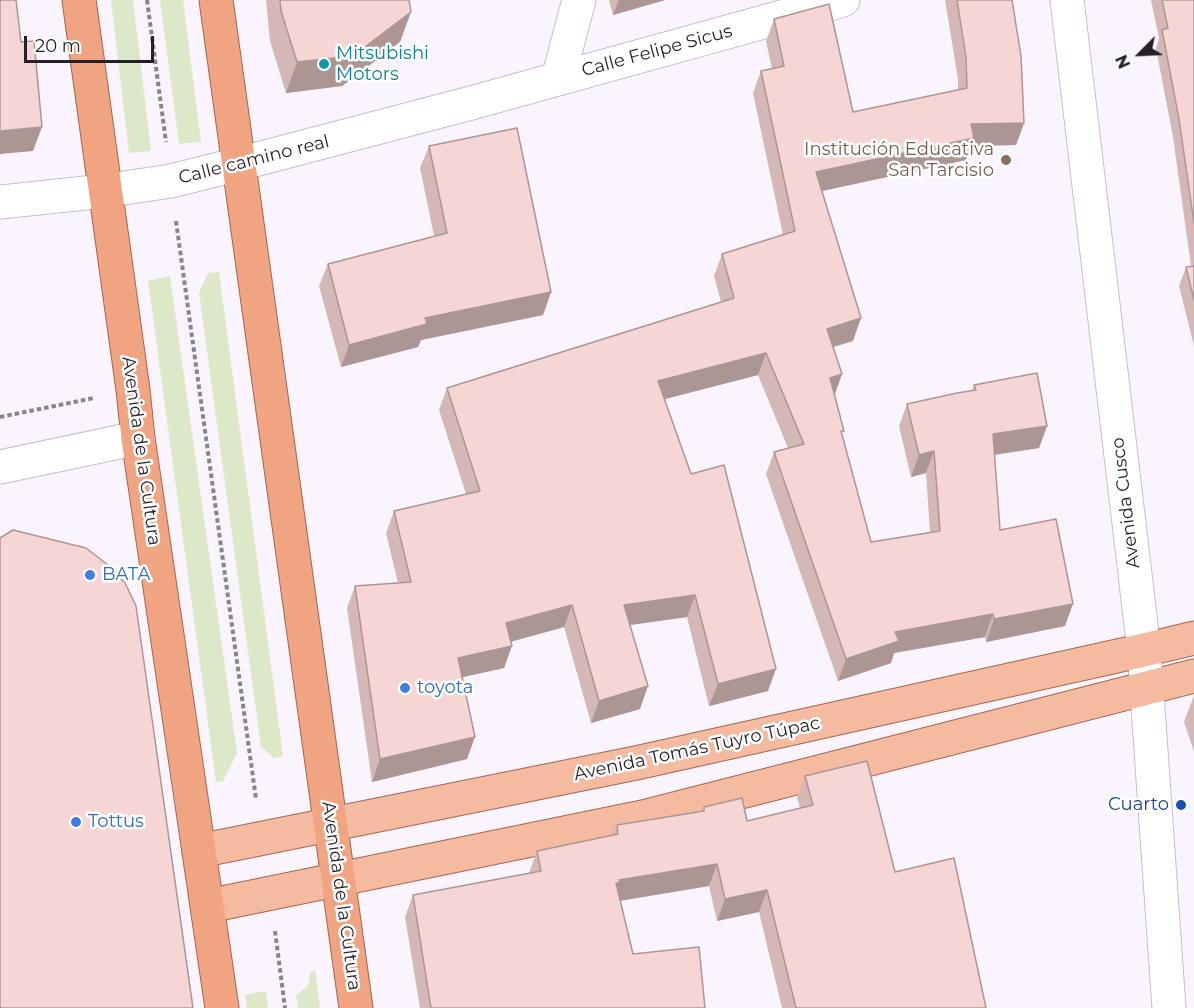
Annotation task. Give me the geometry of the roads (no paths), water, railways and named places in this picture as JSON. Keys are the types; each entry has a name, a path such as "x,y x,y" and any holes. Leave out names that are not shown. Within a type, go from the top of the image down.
{"highway":[{"name":"Avenida de la Cultura","path":"79,0 138,438 222,1008"},
{"name":"Avenida de la Cultura","path":"216,0 356,1008"}],"main road":[{"name":"Avenida Tomás Tuyro Túpac","path":"199,851 636,763 1194,638"},
{"path":"208,906 643,817 1194,676"}],"street":[{"path":"558,79 579,0"},
{"name":"Calle Felipe Sicus","path":"401,122 843,0"},
{"name":"Avenida Cusco","path":"1067,0 1148,688 1169,1008"},
{"name":"Calle camino real","path":"104,191 171,181 401,122"},
{"path":"0,202 104,191"},
{"path":"0,466 138,438"}],"place":[{"name":"Mitsubishi Motors","path":"324,64"},
{"name":"Institución Educativa San Tarcisio","path":"1006,160"},
{"name":"BATA","path":"90,575"},
{"name":"toyota","path":"405,688"},
{"name":"Cuarto","path":"1181,805"},
{"name":"Tottus","path":"76,822"}]}
